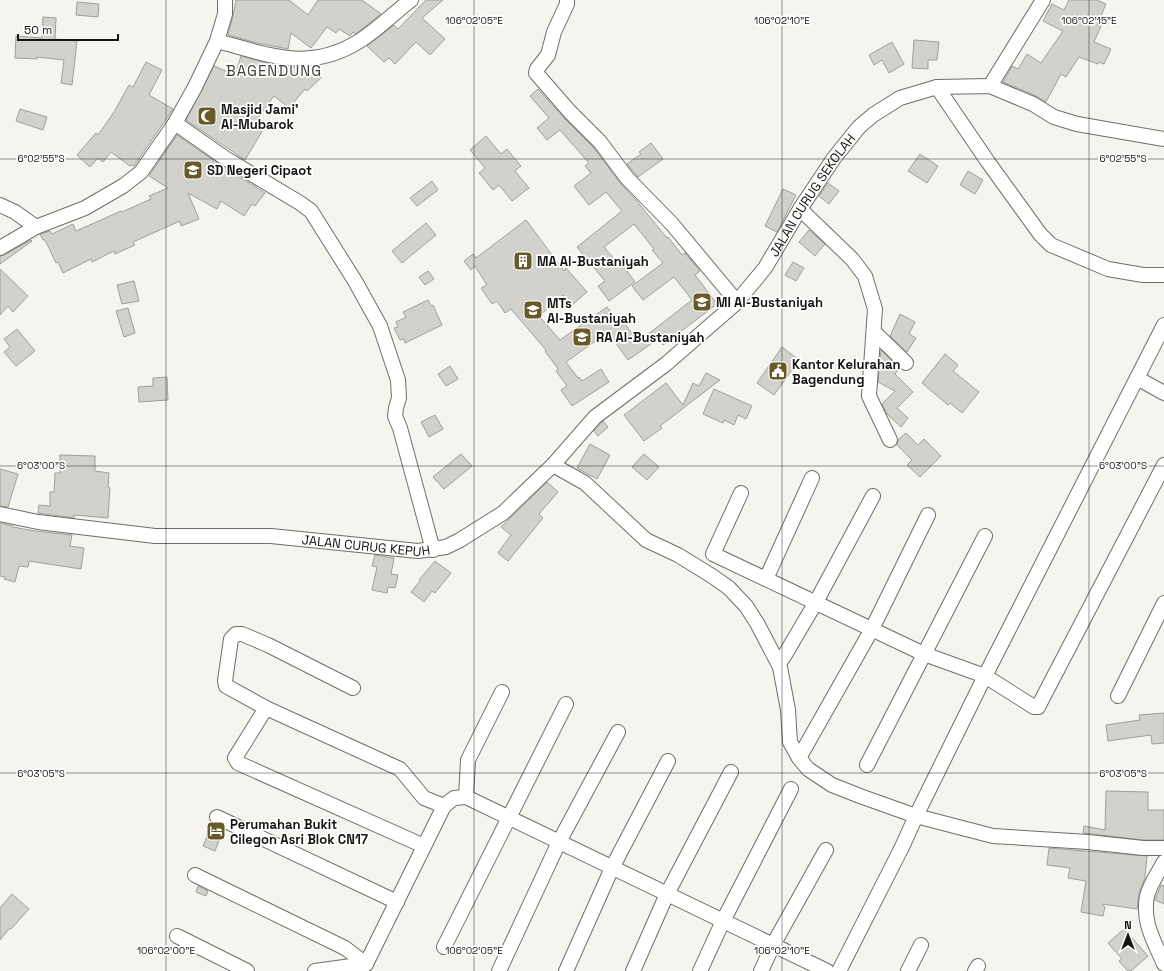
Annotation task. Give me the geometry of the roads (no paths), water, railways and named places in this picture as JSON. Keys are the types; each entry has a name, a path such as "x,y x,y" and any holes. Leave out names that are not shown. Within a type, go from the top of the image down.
{"street":[{"path":"0,248 36,227 85,208 123,186 141,172 175,123 217,41 225,14 225,0"},
{"path":"217,41 276,57 307,59 332,55 360,40 410,0"},
{"path":"567,0 567,4 554,32 548,55 537,69 536,74 570,112 600,142 627,178 672,224 737,302"},
{"path":"1043,0 990,86 1033,104 1054,117 1077,124 1164,139"},
{"name":"JALAN CURUG SEKOLAH","path":"666,364 737,302 765,268 800,209 834,158 859,127 873,115 900,98 937,87 990,86"},
{"path":"937,87 1035,228 1052,245 1108,269 1143,275 1164,275"},
{"path":"175,123 225,158 311,211 355,280 380,326 398,380 399,398 395,416 400,428 433,550"},
{"path":"0,205 21,216 36,227"},
{"path":"800,209 852,259 865,276 875,309 869,396 890,440"},
{"path":"839,971 902,847 985,676 1164,325"},
{"path":"874,332 906,363"},
{"name":"JALAN CURUG KEPUH","path":"0,514 38,522 155,536 271,536 418,551 433,550 446,547 460,540 503,513 553,465 595,417 666,364"},
{"path":"1136,378 1164,393"},
{"path":"553,465 585,482 646,540 678,555 712,576 729,588 746,606 757,623 780,667 788,710 790,742 799,758 808,769 832,785 916,816 994,836 1088,842 1143,848 1164,848"},
{"path":"741,493 713,554 924,654 985,676 1034,707 1038,707 1164,465"},
{"path":"766,579 812,478"},
{"path":"783,658 816,602 873,496"},
{"path":"799,758 872,629 928,515"},
{"path":"867,765 985,536"},
{"path":"1118,696 1164,603"},
{"path":"353,688 268,645 242,634 236,634 231,639 225,681 226,686 266,708 400,769 424,798 444,806"},
{"path":"466,797 468,760 502,692"},
{"path":"444,947 566,704"},
{"path":"266,708 235,758 238,763 424,846"},
{"path":"499,971 559,842 618,732"},
{"path":"566,971 612,868 668,761"},
{"path":"633,971 667,894 731,772"},
{"path":"700,971 723,921 791,789"},
{"path":"366,964 444,806 454,798 466,797 827,971"},
{"path":"217,818 397,902"},
{"path":"761,971 773,945 826,850"},
{"path":"1164,862 1147,895 1146,910 1146,921 1152,939 1164,964"},
{"path":"195,875 345,948 366,964"},
{"path":"176,936 247,971"},
{"path":"908,971 921,945"},
{"path":"315,971 366,964"}],"place":[{"name":"Masjid Jami' Al-Mubarok","path":"207,116"},
{"name":"SD Negeri Cipaot","path":"193,170"},
{"name":"MA Al-Bustaniyah","path":"523,261"},
{"name":"MI Al-Bustaniyah","path":"702,302"},
{"name":"MTs Al-Bustaniyah","path":"533,310"},
{"name":"RA Al-Bustaniyah","path":"582,337"},
{"name":"Kantor Kelurahan Bagendung","path":"778,371"},
{"name":"Perumahan Bukit Cilegon Asri Blok CN17","path":"216,831"}],"district":[{"name":"BAGENDUNG","path":"274,71"}]}
